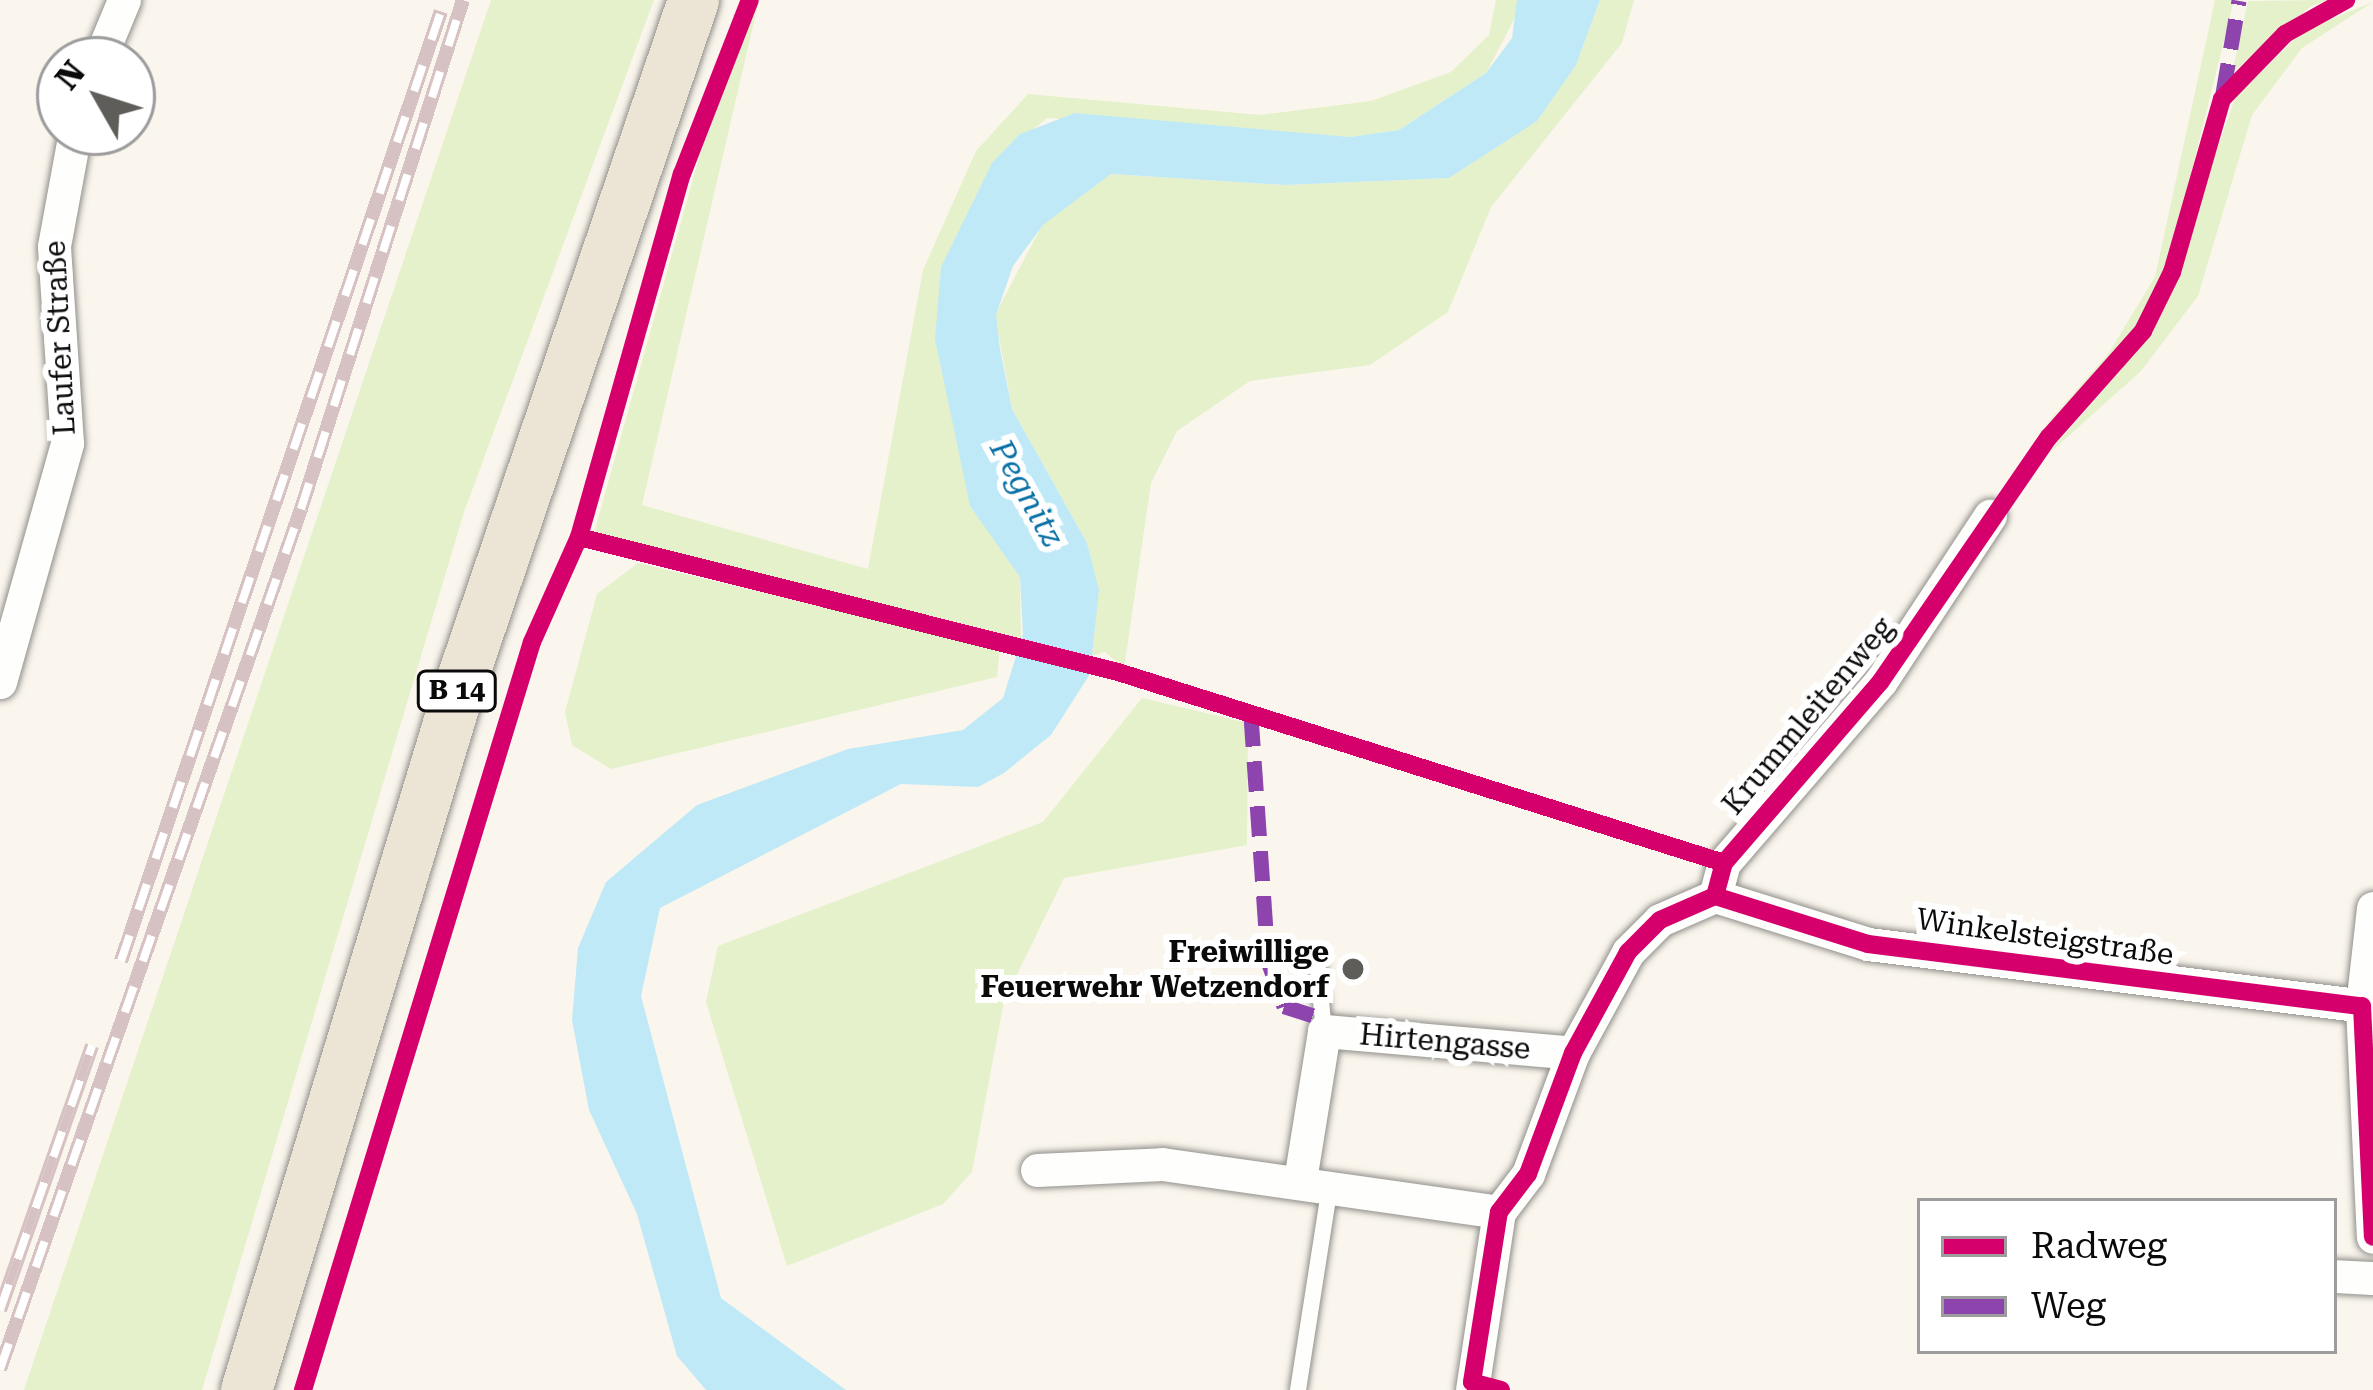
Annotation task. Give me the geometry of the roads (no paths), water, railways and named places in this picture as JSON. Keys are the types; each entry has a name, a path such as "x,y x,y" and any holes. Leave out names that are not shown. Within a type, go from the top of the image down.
{"main road":[{"name":"B 14","path":"246,1390 458,687 693,0"}],"street":[{"name":"Laufer Straße","path":"0,682 68,443 54,246 71,156"},
{"name":"Krummleitenweg","path":"1715,896 1724,863 1881,681 1990,516"},
{"name":"Winkelsteigstraße","path":"1715,896 1868,944 2368,1007"},
{"path":"1482,1387 1499,1212 1528,1174 1573,1053 1628,952 1660,920 1715,896"},
{"path":"2373,908 2368,1007 2373,1237"},
{"name":"Hirtengasse","path":"1315,1182 1324,1031 1573,1053"},
{"path":"1037,1170 1094,1160 1315,1182 1499,1212"},
{"path":"2337,1276 2373,1278"}],"lane":[{"path":"1317,961 1324,1031"},
{"path":"1298,1390 1315,1182"}],"water":[{"name":"Pegnitz","path":"1517,0 1600,0 1576,65 1537,121 1449,178 1285,185 1111,174 1043,225 1013,266 996,315 1000,349 1012,409 1087,543 1099,590 1090,674 1051,735 1004,773 978,787 901,784 660,908 641,996 721,1298 846,1390 706,1390 677,1356 637,1214 589,1110 572,1020 578,948 606,882 697,805 848,749 963,730 1003,698 1023,634 1020,577 970,506 935,339 941,267 992,163 1020,134 1075,113 1350,137 1399,130 1486,73 1512,38"}],"railway":[{"path":"0,1369 301,509 463,0"},
{"path":"121,961 441,11"},
{"path":"0,1310 92,1046"}],"place":[{"name":"Freiwillige Feuerwehr Wetzendorf","path":"1353,969"}]}
